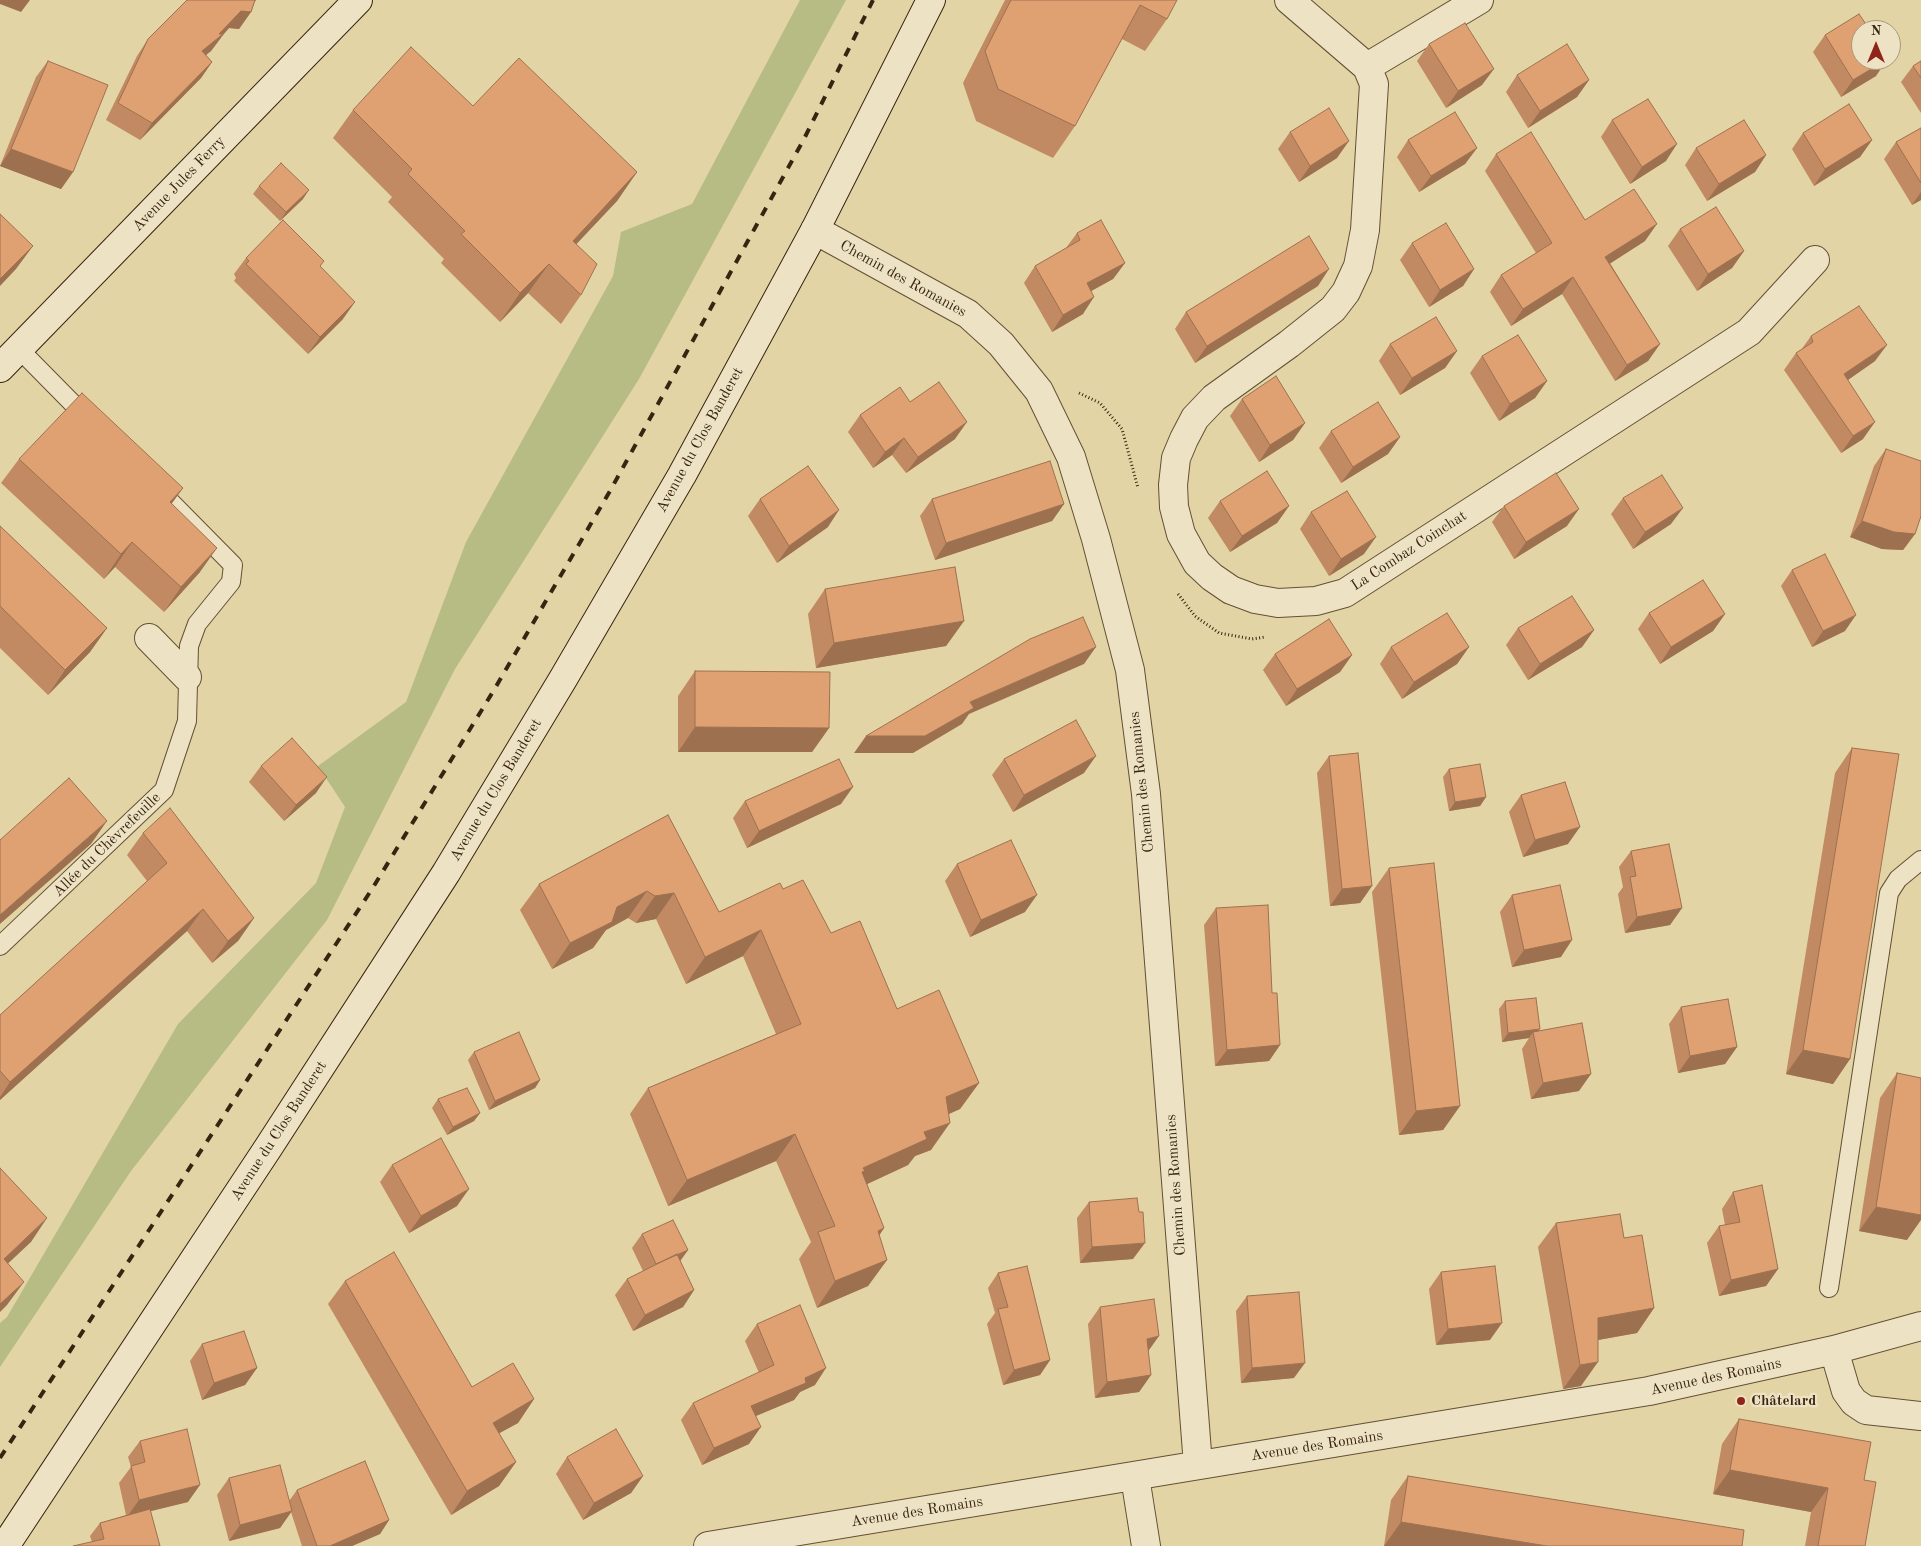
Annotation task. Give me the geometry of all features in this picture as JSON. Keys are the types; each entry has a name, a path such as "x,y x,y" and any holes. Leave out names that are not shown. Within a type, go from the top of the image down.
{"street":[{"name":"Avenue Jules Ferry","path":"0,368 358,0"},
{"name":"Avenue du Clos Banderet","path":"5,1546 268,1148 446,873 563,679 682,475 815,230 931,0"},
{"path":"1289,0 1368,67 1479,0"},
{"name":"La Combaz Coinchat","path":"1368,67 1374,84 1365,230 1358,266 1346,292 1334,309 1214,398 1195,418 1176,458 1173,484 1174,507 1181,534 1197,563 1212,577 1231,590 1255,599 1278,603 1316,601 1345,593 1749,332 1815,260"},
{"name":"Chemin des Romanies","path":"815,230 968,314 1001,344 1039,391 1071,456 1096,539 1130,670 1146,794 1198,1466"},
{"path":"149,638 187,677"},
{"name":"Avenue des Romains","path":"708,1546 1649,1392 1834,1350 1921,1326"},
{"path":"1834,1350 1846,1391 1854,1402 1866,1410 1921,1416"},
{"path":"1135,1477 1146,1546"}],"lane":[{"path":"19,349 102,432"},
{"name":"Allée du Chèvrefeuille","path":"0,946 164,790 187,721 189,646 197,624 231,582 233,565 143,474"},
{"path":"1829,1288 1889,893 1898,879 1921,860"}],"green space":[{"path":"800,0 846,0 639,379 455,669 327,920 131,1171 0,1367 0,1323 7,1317 178,1024 316,883 345,807 318,766 406,702 466,542 613,276 621,232 692,204"}],"building":[{"path":"187,0 255,0 251,12 241,11 219,34 223,34 202,51 212,62 152,123 118,103 148,39"},
{"path":"1011,0 1177,0 1167,19 1140,5 1075,126 998,89 985,51"},
{"path":"1859,14 1863,20 1851,20 1851,70 1870,70 1853,80 1825,35"},
{"path":"1465,23 1494,69 1458,91 1429,44"},
{"path":"1567,44 1589,80 1540,111 1517,75"},
{"path":"411,47 473,106 519,58 637,172 573,241 597,264 581,295 549,264 520,293 461,234 465,231 408,174 412,169 353,110"},
{"path":"48,61 108,85 73,172 11,149"},
{"path":"1921,61 1921,78 1913,66"},
{"path":"1648,99 1677,144 1642,167 1612,120"},
{"path":"1849,104 1872,140 1825,169 1803,133"},
{"path":"1329,108 1349,141 1310,166 1290,132"},
{"path":"1455,112 1477,148 1431,176 1408,140"},
{"path":"1744,120 1766,155 1719,184 1696,148"},
{"path":"1921,128 1921,183 1896,142"},
{"path":"1531,132 1585,220 1634,189 1657,224 1605,257 1660,344 1627,365 1573,277 1523,309 1501,275 1552,243 1496,154"},
{"path":"281,163 309,190 286,212 259,186"},
{"path":"1716,207 1744,251 1708,274 1680,229"},
{"path":"0,214 33,246 0,279"},
{"path":"283,220 324,261 320,266 355,302 320,337 246,264 249,261 246,258"},
{"path":"1101,220 1125,263 1087,283 1094,297 1063,315 1035,266 1080,240 1077,233"},
{"path":"1446,223 1474,269 1440,290 1412,243"},
{"path":"1309,236 1329,269 1207,346 1186,312"},
{"path":"1859,306 1887,345 1844,374 1875,422 1853,436 1796,353 1813,342 1811,336"},
{"path":"1436,317 1457,351 1412,378 1390,344"},
{"path":"1518,335 1547,381 1510,404 1482,356"},
{"path":"1276,376 1305,423 1270,445 1242,399"},
{"path":"939,382 967,422 918,457 904,438 885,452 860,415 900,387 910,402"},
{"path":"82,393 183,488 170,502 217,548 181,587 132,542 121,554 19,459"},
{"path":"1378,402 1400,437 1353,467 1331,431"},
{"path":"1886,449 1921,461 1921,516 1915,534 1894,532 1862,521"},
{"path":"1050,461 1064,504 946,543 932,499"},
{"path":"808,466 839,510 789,546 760,499"},
{"path":"1267,471 1289,506 1242,536 1220,501"},
{"path":"1556,473 1579,509 1526,542 1504,506"},
{"path":"1662,475 1683,508 1645,532 1623,498"},
{"path":"1347,491 1376,537 1341,559 1311,512"},
{"path":"0,526 107,628 65,670 0,606"},
{"path":"1825,554 1856,615 1823,631 1792,570"},
{"path":"955,567 964,621 834,643 825,589"},
{"path":"1703,580 1725,614 1671,647 1649,613"},
{"path":"1572,596 1594,630 1540,664 1518,628"},
{"path":"1447,613 1469,647 1414,682 1391,647"},
{"path":"1083,617 1096,647 970,702 974,708 925,736 866,736 1030,639"},
{"path":"1329,619 1352,655 1297,689 1275,654"},
{"path":"695,671 830,672 829,728 695,727"},
{"path":"1076,720 1096,756 1024,795 1004,759"},
{"path":"292,738 327,777 296,805 261,766"},
{"path":"1852,748 1899,754 1850,1059 1803,1050"},
{"path":"1358,753 1372,886 1342,889 1329,756"},
{"path":"839,759 853,787 759,831 745,801"},
{"path":"1480,764 1486,797 1455,802 1449,769"},
{"path":"69,778 107,821 0,915 0,840"},
{"path":"1565,782 1580,827 1535,840 1521,795"},
{"path":"170,808 254,918 228,941 203,909 10,1082 0,1071 0,1015 167,863 143,833"},
{"path":"668,815 719,912 780,883 783,889 803,880 831,933 860,921 897,1009 939,990 979,1083 946,1097 950,1123 924,1132 927,1139 863,1168 865,1171 862,1172 884,1228 878,1231 887,1260 835,1281 818,1232 835,1226 795,1134 687,1180 648,1088 801,1024 761,930 705,957 674,893 655,896 647,891 617,907 612,922 570,943 539,884"},
{"path":"1011,840 1037,895 981,920 957,864"},
{"path":"1669,844 1682,908 1637,917 1630,877 1636,876 1631,851"},
{"path":"1434,863 1460,1106 1416,1111 1389,868"},
{"path":"1560,885 1572,940 1524,950 1512,895"},
{"path":"1268,905 1272,993 1277,993 1280,1045 1227,1050 1216,908"},
{"path":"1536,998 1540,1029 1508,1033 1505,1001"},
{"path":"1728,999 1737,1047 1690,1056 1681,1007"},
{"path":"1582,1023 1591,1074 1543,1083 1533,1032"},
{"path":"519,1032 540,1080 495,1101 474,1052"},
{"path":"1897,1073 1921,1078 1921,1215 1876,1207"},
{"path":"467,1088 480,1113 453,1127 438,1099"},
{"path":"441,1138 469,1189 421,1216 392,1165"},
{"path":"0,1168 47,1218 4,1259 24,1282 0,1304"},
{"path":"1762,1185 1778,1269 1731,1280 1719,1226 1740,1222 1733,1192"},
{"path":"1137,1198 1139,1212 1143,1212 1145,1243 1092,1247 1089,1202"},
{"path":"1620,1214 1624,1238 1642,1235 1654,1308 1598,1318 1598,1362 1580,1365 1556,1223"},
{"path":"673,1220 688,1250 656,1264 642,1234"},
{"path":"394,1252 472,1387 513,1363 534,1399 493,1423 516,1462 467,1491 345,1281"},
{"path":"677,1254 694,1290 645,1315 627,1279"},
{"path":"1027,1266 1050,1360 1014,1370 998,1309 1008,1307 998,1273"},
{"path":"1495,1266 1502,1323 1448,1329 1441,1272"},
{"path":"1299,1292 1305,1363 1252,1368 1247,1296"},
{"path":"1154,1299 1159,1336 1147,1339 1151,1375 1107,1382 1100,1307"},
{"path":"800,1305 826,1368 805,1378 806,1383 751,1406 761,1427 714,1448 693,1403 774,1365 757,1324"},
{"path":"244,1331 257,1368 214,1383 202,1344"},
{"path":"1739,1419 1871,1442 1864,1480 1876,1482 1865,1546 1818,1546 1828,1488 1730,1470"},
{"path":"187,1429 200,1485 139,1500 131,1466 145,1462 140,1441"},
{"path":"616,1429 643,1476 594,1503 567,1457"},
{"path":"365,1461 389,1520 330,1546 317,1546 297,1490"},
{"path":"280,1465 292,1511 240,1525 229,1478"},
{"path":"1408,1476 1744,1530 1742,1546 1547,1546 1401,1522"},
{"path":"150,1509 160,1546 73,1546 104,1539 100,1523"}],"railway":[{"path":"0,1458 372,889 494,690 610,491 804,139 873,0"}],"place":[{"name":"Châtelard","path":"1741,1401"}]}
